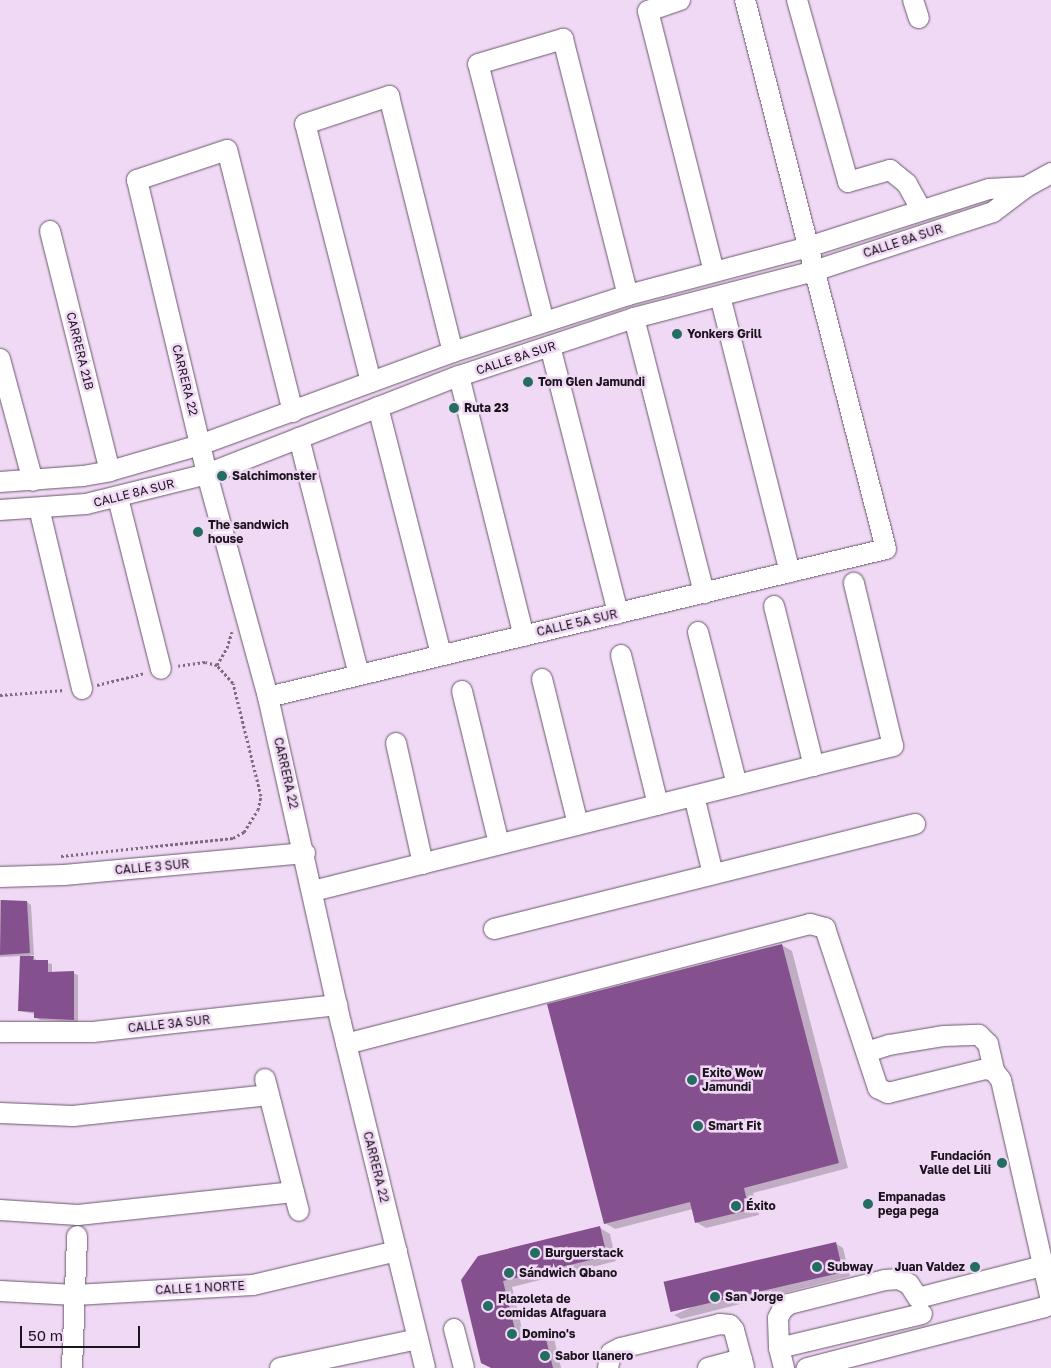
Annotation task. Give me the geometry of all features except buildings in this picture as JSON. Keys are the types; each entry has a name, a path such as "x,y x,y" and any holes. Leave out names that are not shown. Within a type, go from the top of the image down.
{"street":[{"path":"680,0 648,10 714,272"},
{"path":"745,0 814,271"},
{"path":"797,0 848,182 890,170 907,184 921,209"},
{"path":"544,322 478,64 563,39 628,295"},
{"path":"371,382 305,124 389,96 453,352"},
{"name":"CARRERA 22","path":"293,412 227,150 137,180 207,474 268,697 305,852 346,1044 425,1368"},
{"name":"CALLE 8A SUR","path":"0,510 86,504 118,498 207,474 459,376 634,318 814,271 993,212 1026,187 1051,173"},
{"name":"CALLE 8A SUR","path":"0,482 33,481 110,471 200,445 453,352 628,295 808,247 989,188 1026,187"},
{"name":"CARRERA 21B","path":"50,232 110,471"},
{"name":"CALLE 5A SUR","path":"268,697 886,549 814,271"},
{"path":"720,296 790,572"},
{"path":"634,318 704,593"},
{"path":"550,346 618,613"},
{"path":"0,358 33,481"},
{"path":"459,376 524,636"},
{"path":"378,407 441,656"},
{"path":"299,438 359,675"},
{"path":"118,498 161,669"},
{"path":"39,508 82,689"},
{"path":"313,891 893,746 854,583"},
{"path":"774,606 814,766"},
{"path":"698,632 737,785"},
{"path":"621,655 658,805"},
{"path":"542,679 578,825"},
{"path":"462,691 499,844"},
{"path":"396,743 423,864"},
{"path":"694,796 713,874"},
{"path":"494,929 914,824"},
{"name":"CALLE 3 SUR","path":"0,877 64,875 305,852"},
{"path":"346,1044 810,924 824,928 878,1088 888,1093 986,1069 994,1071"},
{"name":"CALLE 3A SUR","path":"0,1032 36,1034 93,1032 338,1005"},
{"path":"807,1368 1045,1307 1051,1300 1001,1080 994,1071 988,1044 979,1036 944,1036 867,1052"},
{"path":"0,1112 73,1116 267,1087 299,1211"},
{"path":"0,1210 78,1215 294,1192"},
{"path":"72,1368 77,1236"},
{"name":"CALLE 1 NORTE","path":"0,1291 76,1295 253,1285 396,1251"},
{"path":"779,1348 920,1306 1043,1266"},
{"path":"784,1368 779,1348 778,1318 782,1310 790,1304 885,1280 898,1279 909,1284 920,1306 928,1336"},
{"path":"608,1368 611,1353 621,1348 720,1324 730,1325 734,1330 743,1363 708,1368"},
{"path":"454,1329 464,1368"},
{"path":"280,1368 418,1339"}],"path":[{"path":"0,695 82,689 161,669 205,662 217,665 228,674 233,682 260,796 258,810 244,832 233,838 59,856"}],"place":[{"name":"Yonkers Grill","path":"677,334"},
{"name":"Tom Glen Jamundi","path":"528,382"},
{"name":"Ruta 23","path":"454,408"},
{"name":"Salchimonster","path":"222,476"},
{"name":"The sandwich house","path":"198,532"},
{"name":"Exito Wow Jamundi","path":"692,1080"},
{"name":"Smart Fit","path":"698,1126"},
{"name":"Fundación Valle del Lili","path":"1002,1163"},
{"name":"Empanadas pega pega","path":"868,1204"},
{"name":"Éxito","path":"736,1206"},
{"name":"Burguerstack","path":"535,1253"},
{"name":"Subway","path":"817,1267"},
{"name":"Juan Valdez","path":"975,1267"},
{"name":"Sándwich Qbano","path":"509,1273"},
{"name":"San Jorge","path":"715,1297"},
{"name":"Plazoleta de comidas Alfaguara","path":"488,1306"},
{"name":"Domino's","path":"512,1334"},
{"name":"Sabor llanero","path":"545,1356"}]}
